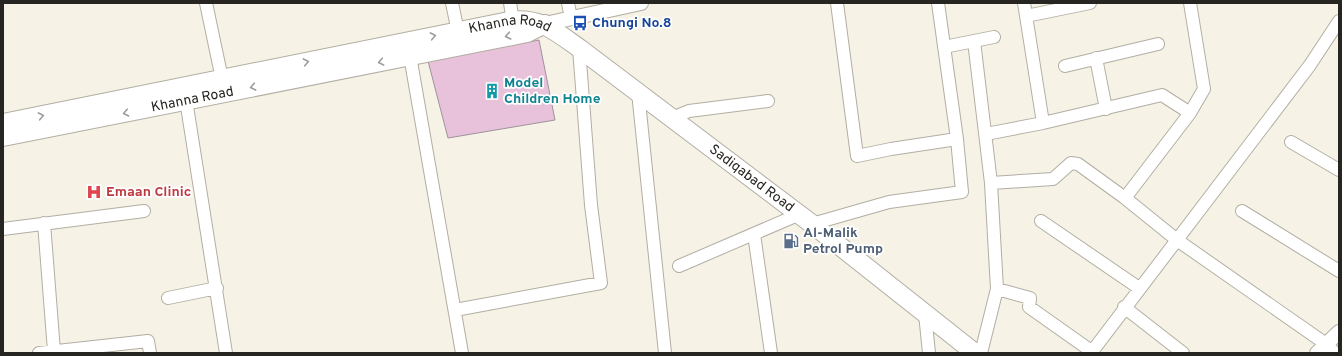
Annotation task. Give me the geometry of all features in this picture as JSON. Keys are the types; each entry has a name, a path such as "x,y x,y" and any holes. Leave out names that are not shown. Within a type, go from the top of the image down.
{"main road":[{"name":"Khanna Road","path":"3,138 185,94 409,49 458,32 523,19 545,24"},
{"name":"Khanna Road","path":"3,123 185,94 222,79 527,32 545,24"},
{"name":"Sadiqabad Road","path":"545,24 806,219 975,353"}],"street":[{"path":"206,3 222,79"},
{"path":"452,3 458,32"},
{"path":"510,3 513,21"},
{"path":"568,3 571,18"},
{"path":"545,24 641,3"},
{"path":"837,3 857,156 891,149 957,139"},
{"path":"679,266 754,234 806,219 889,202 962,192 957,139 938,3"},
{"path":"1024,3 1043,123"},
{"path":"1026,16 1090,3"},
{"path":"1126,198 1190,113 1204,89 1190,3"},
{"path":"997,289 1028,297 1030,300 1029,307 1092,353 1124,307 1310,65 1339,20"},
{"path":"944,47 994,37"},
{"path":"974,41 991,183 997,289 981,353"},
{"path":"1065,66 1158,44"},
{"path":"455,310 601,283 591,204 579,48"},
{"path":"409,49 462,353"},
{"path":"1096,58 1106,109"},
{"path":"638,92 665,353"},
{"path":"185,94 217,288 226,353"},
{"path":"986,134 1043,123 1162,95 1190,113"},
{"path":"672,118 688,111 768,101"},
{"path":"1291,142 1339,170"},
{"path":"991,183 1053,179 1071,163 1078,164 1126,198 1177,240 1326,350 1339,332"},
{"path":"3,229 144,210"},
{"path":"1242,211 1339,271"},
{"path":"1041,221 1139,288"},
{"path":"44,223 54,351"},
{"path":"754,234 771,353"},
{"path":"168,298 217,288"},
{"path":"1124,307 1183,353"},
{"path":"925,314 926,352"},
{"path":"39,353 148,341 150,353"}],"building":[{"name":"Model Children Home","path":"539,40 555,120 448,138 428,61"}],"place":[{"name":"Chungi No.8","path":"580,23"},
{"name":"Model Children Home","path":"492,91"},
{"name":"Emaan Clinic","path":"94,192"},
{"name":"Al-Malik Petrol Pump","path":"791,241"}]}
